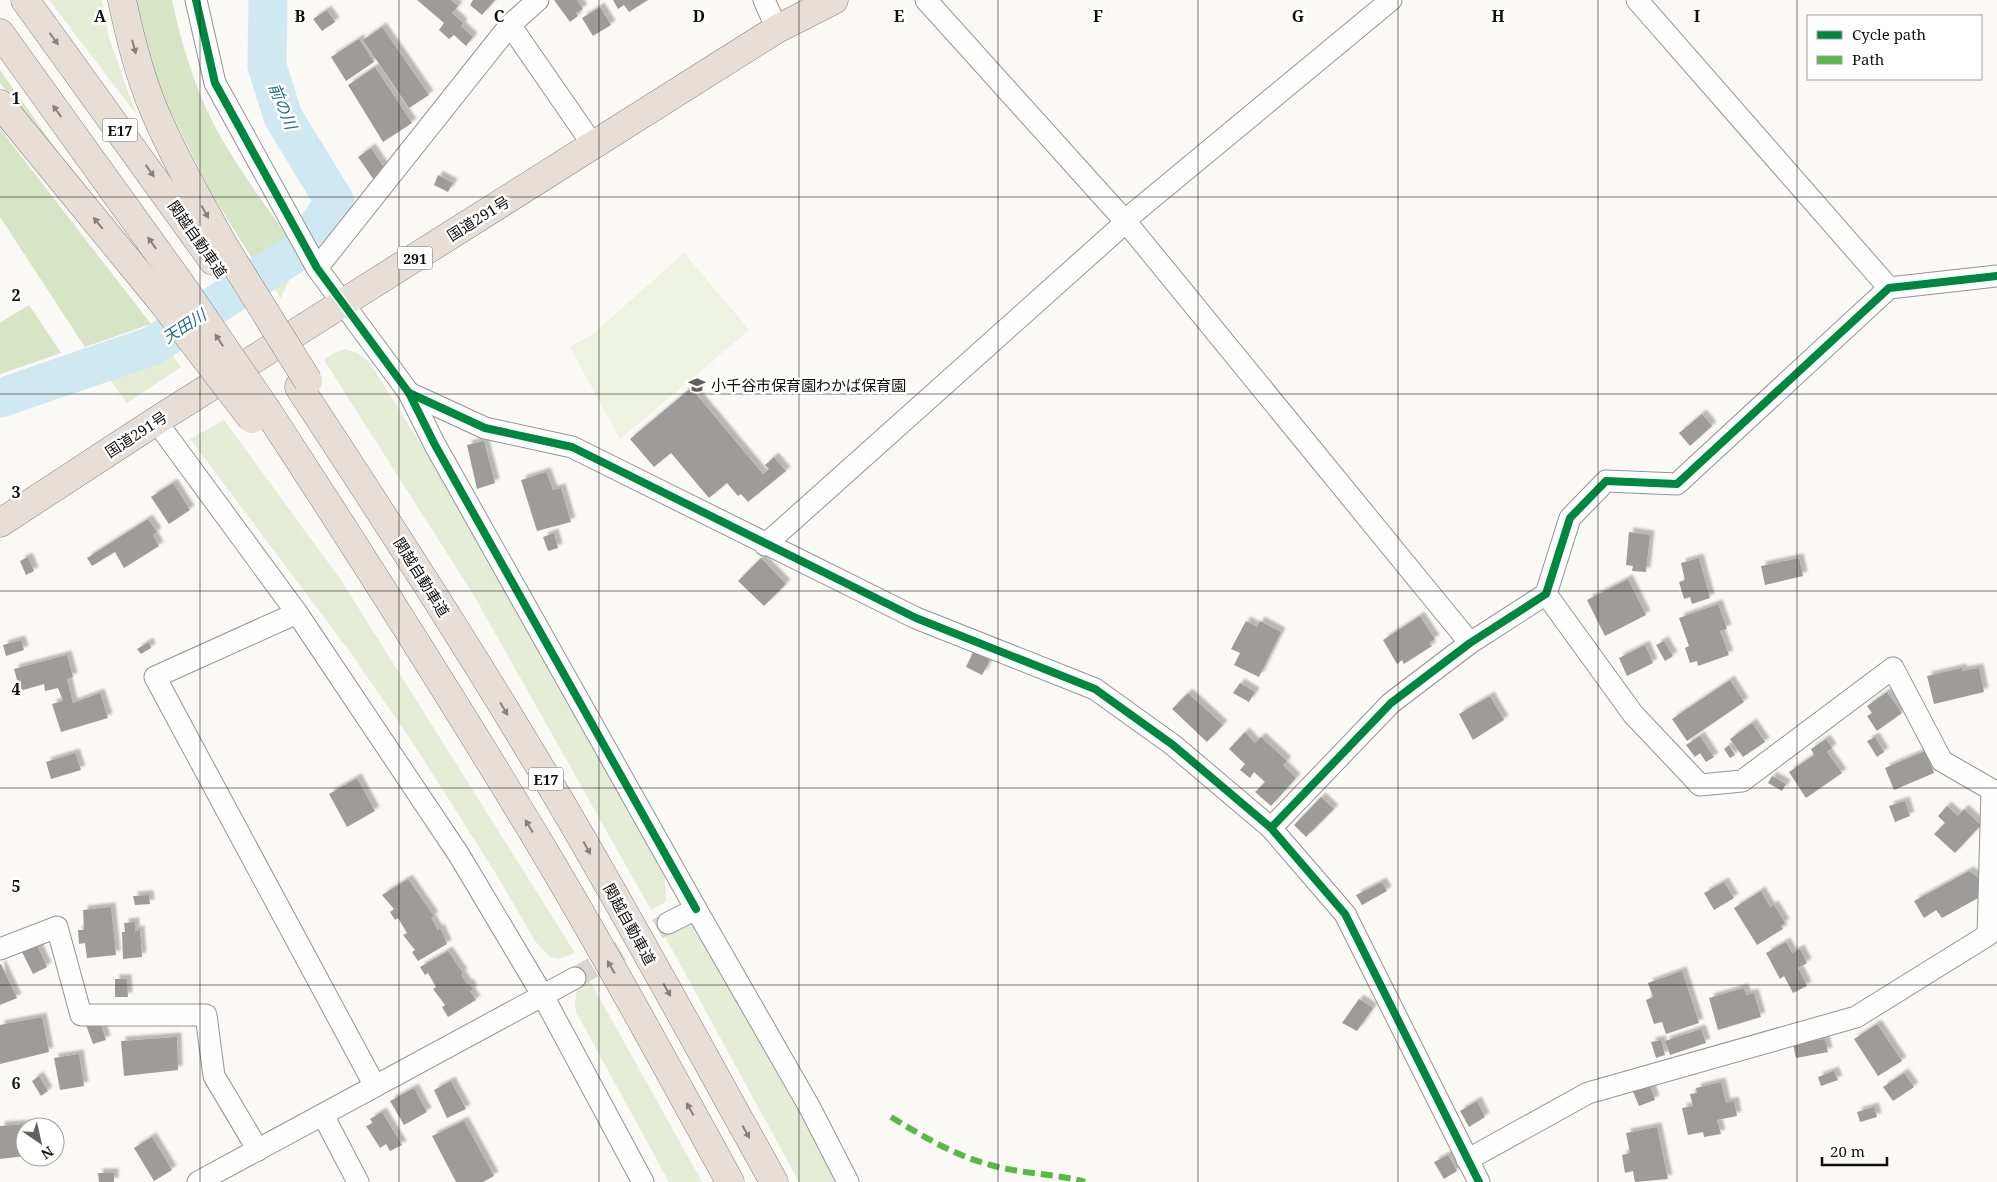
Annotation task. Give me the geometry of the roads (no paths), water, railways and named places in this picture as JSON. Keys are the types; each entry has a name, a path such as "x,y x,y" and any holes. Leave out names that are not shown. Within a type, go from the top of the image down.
{"highway":[{"name":"関越自動車道","path":"25,0 218,253 304,384 393,531 489,683 580,836 774,1182"},
{"path":"122,0 138,64 153,108 218,253"},
{"name":"国道291号","path":"0,523 156,421 777,29 834,0"},
{"name":"E17","path":"0,33 171,292 360,552 547,855 647,1030 730,1182"},
{"path":"0,104 171,292"}],"street":[{"path":"196,0 215,83 317,268 409,393 435,445 810,1108 848,1182"},
{"path":"317,268 510,25 538,0"},
{"path":"764,0 777,29"},
{"path":"926,0 1125,222 1470,644"},
{"path":"766,545 1125,222 1392,0"},
{"path":"1637,0 1889,288"},
{"path":"510,25 593,145"},
{"path":"1271,828 1391,703 1470,644 1546,594 1570,518 1606,481 1678,484 1889,288 1997,276"},
{"path":"409,393 485,428 572,447 916,618 1095,689 1173,745 1271,828 1345,914 1479,1182"},
{"path":"156,421 297,613 459,855 543,996 643,1182"},
{"path":"1468,1160 1588,1093 1856,1017 1988,935 1995,789 1942,761 1894,668 1742,781 1700,785 1633,714 1546,594"},
{"path":"297,613 155,677 375,1086"},
{"path":"668,923 696,909"},
{"path":"0,949 57,927 81,1014 206,1015 214,1076 258,1150"},
{"path":"198,1182 575,978"},
{"path":"322,1115 358,1182"}],"waterway":[{"name":"天田川","path":"0,398 152,346 300,250 335,202 283,117 267,66 268,0"}],"tunnel":[{"path":"575,978 668,923"}],"place":[{"name":"小千谷市保育園わかば保育園","path":"697,385"}],"water label":[{"name":"前の川","path":"283,106"}]}
